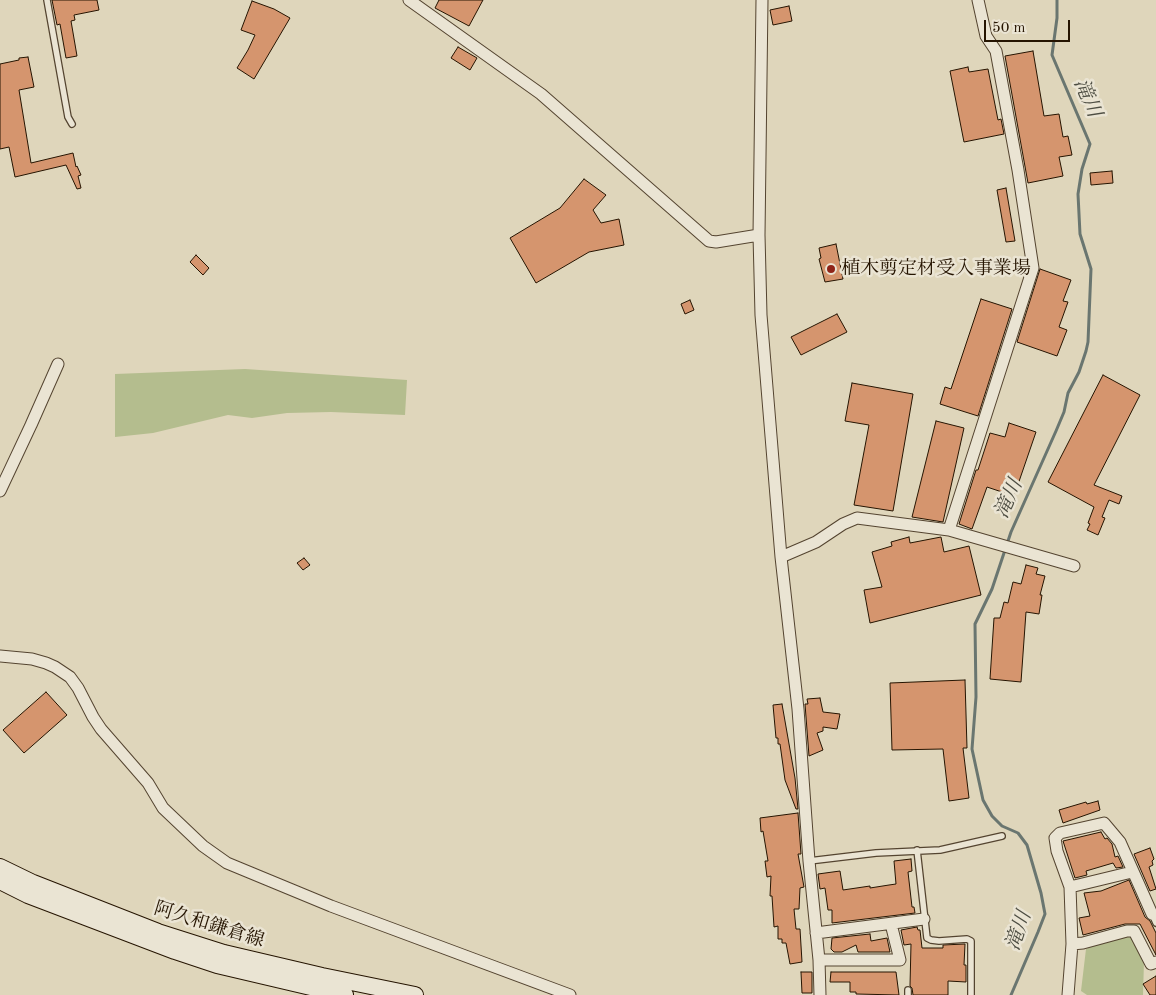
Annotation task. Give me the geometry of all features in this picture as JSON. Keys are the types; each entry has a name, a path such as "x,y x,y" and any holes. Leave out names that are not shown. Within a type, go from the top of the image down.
{"main road":[{"name":"阿久和鎌倉線","path":"0,867 33,883 140,925 224,954 415,995"},
{"name":"阿久和鎌倉線","path":"0,882 28,895 175,952 345,995"}],"street":[{"path":"409,0 541,94 709,241 716,242 759,235"},
{"path":"762,0 759,235 762,315 781,557 798,709 809,861 819,960 820,995"},
{"path":"949,530 1033,268 1018,170 996,51 986,36 978,0"},
{"path":"0,491 32,425 58,364"},
{"path":"781,557 816,542 843,524 857,518 949,530 1074,566"},
{"path":"0,656 32,659 46,663 70,677 101,729 148,783 163,808 203,846 227,863 331,906 570,995"},
{"path":"1068,995 1072,944 1072,913 1070,887 1056,851 1055,838 1060,833 1104,822 1120,842 1154,919"},
{"path":"1070,887 1132,872"},
{"path":"816,933 924,919"},
{"path":"819,960 900,960 891,924"},
{"path":"1072,944 1134,931 1151,964 1156,962"}],"lane":[{"path":"48,0 68,117 72,124"},
{"path":"809,861 876,853 940,850 1002,836"},
{"path":"917,850 927,938 931,940 967,939 971,941 971,995"}],"green space":[{"path":"245,369 407,380 405,415 331,412 287,413 252,418 228,415 153,433 115,437 115,374"},
{"path":"1131,936 1144,961 1143,995 1087,995 1081,991 1086,949 1107,940"}],"building":[{"path":"52,0 97,0 99,10 74,15 75,20 71,21 77,56 66,58 60,24 57,25"},
{"path":"439,0 483,0 469,26 435,8"},
{"path":"252,1 274,9 290,18 254,79 237,68 255,35 241,30"},
{"path":"789,6 792,21 773,25 770,10"},
{"path":"458,47 477,58 470,70 451,58"},
{"path":"1033,51 1044,116 1059,114 1063,137 1068,136 1072,155 1059,157 1063,176 1028,183 1005,56"},
{"path":"28,57 34,87 19,90 31,163 73,153 76,167 81,175 78,176 81,188 77,189 66,165 15,177 9,147 0,149 0,64"},
{"path":"968,67 969,72 988,69 998,120 1001,119 1004,134 964,142 950,71"},
{"path":"1112,171 1113,183 1091,185 1090,173"},
{"path":"584,179 606,195 593,210 601,223 619,219 624,245 589,252 536,283 510,238 560,208"},
{"path":"1006,188 1015,241 1006,242 997,190"},
{"name":"植木剪定材受入事業場","path":"836,244 843,279 825,282 819,259 821,258 819,248"},
{"path":"196,255 209,268 203,275 190,262"},
{"path":"1040,269 1071,280 1063,301 1068,302 1059,327 1067,330 1057,356 1017,342"},
{"path":"981,299 1012,309 978,416 940,404 945,387 951,389"},
{"path":"690,300 694,310 685,314 681,304"},
{"path":"837,314 847,332 801,355 791,337"},
{"path":"1103,375 1140,395 1094,485 1122,496 1119,504 1109,500 1102,517 1105,518 1098,535 1087,530 1094,507 1048,482"},
{"path":"852,383 913,394 893,511 854,505 869,425 845,421"},
{"path":"936,421 964,428 943,522 912,517"},
{"path":"1009,423 1036,432 1014,496 987,487 972,529 959,524 990,433 1005,437"},
{"path":"909,537 910,543 941,537 944,552 969,546 981,595 870,623 864,590 882,587 872,552 892,546 891,542"},
{"path":"304,558 310,565 303,570 297,563"},
{"path":"1026,565 1038,568 1036,574 1045,576 1040,595 1042,595 1039,614 1026,612 1021,682 990,679 994,618 1000,618 1004,602 1008,603 1013,582 1021,584"},
{"path":"965,680 967,748 963,748 969,798 949,801 943,749 892,750 890,683"},
{"path":"46,692 67,715 24,753 3,730"},
{"path":"820,698 823,712 840,714 837,729 823,727 823,731 817,733 823,750 809,756 805,704 808,704 807,699"},
{"path":"782,704 795,778 798,809 796,809 785,780 780,744 778,744 778,738 776,738 773,705"},
{"path":"1098,801 1100,810 1063,823 1059,810 1086,802 1087,804"},
{"path":"798,813 801,854 798,854 804,887 800,888 799,909 794,909 796,929 800,929 802,962 790,964 786,943 782,943 782,939 778,939 778,926 774,927 772,896 770,896 771,876 767,877 765,861 768,861 763,831 761,832 760,818"},
{"path":"1101,832 1105,839 1107,838 1112,844 1115,857 1118,856 1123,867 1116,868 1113,863 1086,871 1087,875 1075,878 1063,841"},
{"path":"1150,848 1154,859 1152,861 1153,865 1149,867 1156,889 1150,891 1134,854"},
{"path":"911,859 912,871 908,872 912,907 914,907 915,913 832,923 832,910 828,910 825,888 820,889 818,874 840,871 843,890 896,884 894,861"},
{"path":"1129,880 1145,917 1150,921 1156,933 1156,955 1140,924 1125,924 1083,935 1079,918 1090,916 1084,893 1101,891"},
{"path":"917,927 920,930 922,948 943,948 943,945 965,944 964,965 966,965 966,982 948,981 948,995 913,995 910,986 911,944 904,945 901,930"},
{"path":"870,934 871,941 887,938 890,952 858,952 856,945 842,952 834,952 831,949 832,938"},
{"path":"801,972 812,972 812,993 802,993"},
{"path":"831,972 896,972 899,995 856,994 856,992 850,992 850,982 830,982"},
{"path":"1156,976 1156,995 1150,995 1143,984"}],"waterway":[{"name":"滝川","path":"1011,995 1045,914 1027,845 1018,833 1002,826 992,816 983,800 972,749 976,697 975,624 992,589 1011,532 1064,412 1068,393 1079,372 1088,342 1091,269 1080,234 1078,194 1082,169 1090,144 1052,55 1057,18 1057,0"}],"place":[{"name":"植木剪定材受入事業場","path":"831,269"}]}
